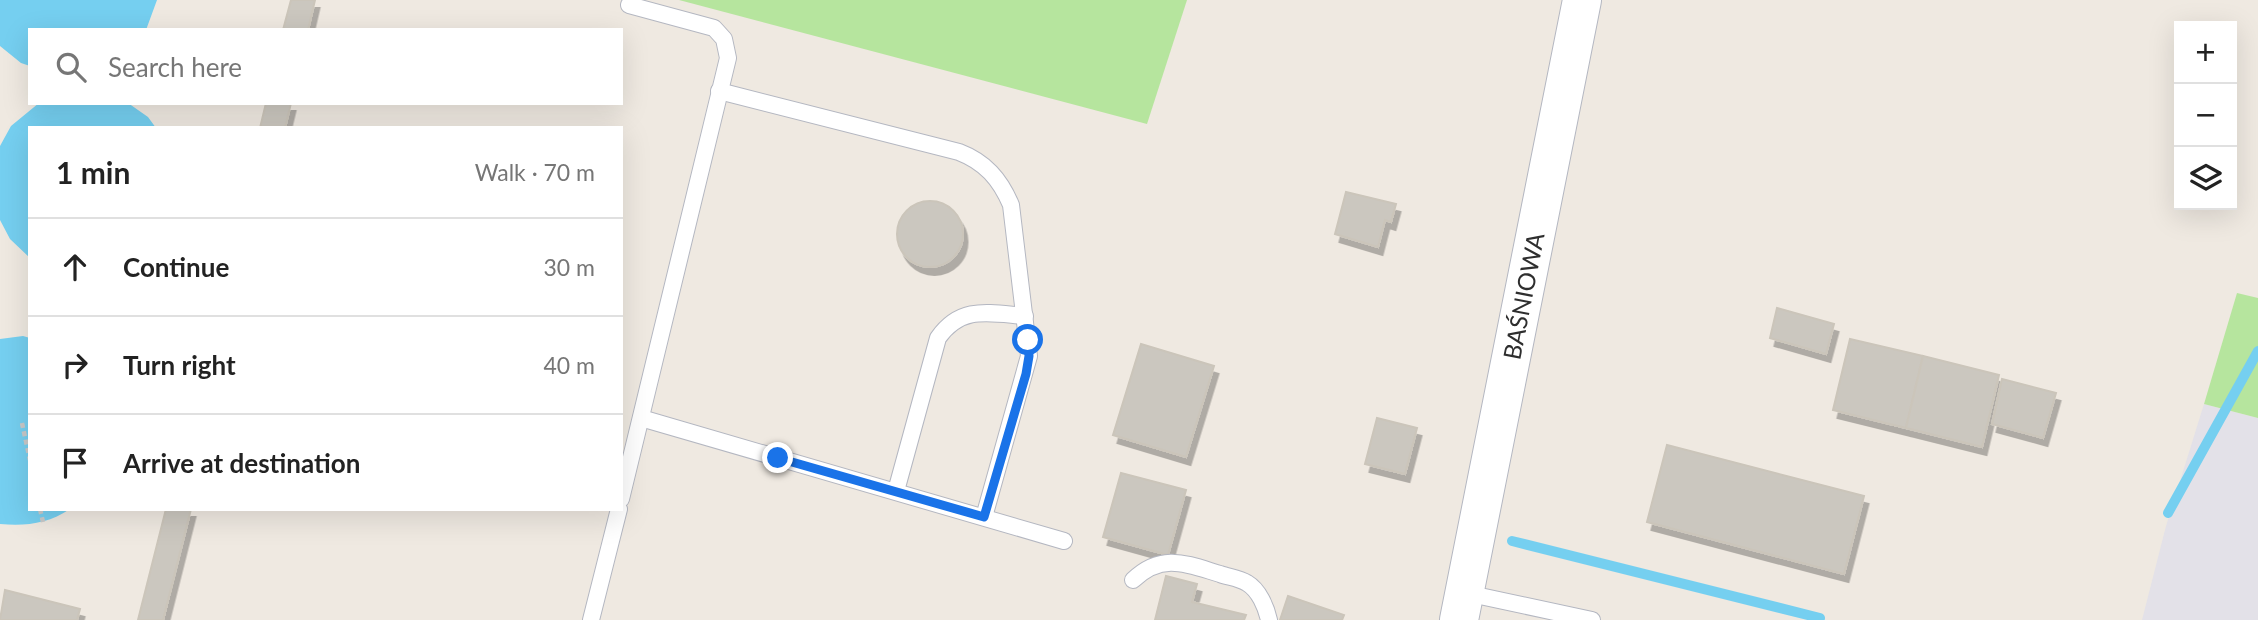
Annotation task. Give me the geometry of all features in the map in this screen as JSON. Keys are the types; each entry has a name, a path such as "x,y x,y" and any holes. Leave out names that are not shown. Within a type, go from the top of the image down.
{"main road":[{"name":"BAŚNIOWA","path":"1462,606 1582,0"}],"lane":[{"path":"623,491 728,58 724,39 714,28 629,5"},
{"path":"719,91 959,152 975,158 1004,187 1011,205 1029,356 984,517"},
{"path":"896,491 938,338 946,326 957,318 972,313 1025,316"},
{"path":"641,418 1064,541"},
{"path":"591,620 618,511"},
{"path":"1133,580 1144,569 1158,564 1183,562 1248,583 1265,606 1269,620"},
{"path":"1462,606 1592,620"}],"path":[{"path":"22,423 28,451"},
{"path":"40,511 43,522"}],"shaded area":[{"path":"2204,404 2258,418 2258,620 2142,620 2166,526"}],"green space":[{"path":"679,0 1187,0 1147,124"},
{"path":"2237,293 2258,298 2258,418 2204,404"}],"water":[{"path":"0,0 157,0 147,28 28,28 28,65 0,46"},
{"path":"37,105 131,105 148,117 155,126 28,126 28,256 10,239 0,220 0,146 11,126"},
{"path":"28,337 28,511 66,511 36,523 0,524 0,339"}],"building":[{"path":"291,0 315,0 308,28 284,28"},
{"path":"266,105 291,105 285,126 260,126"},
{"path":"1346,192 1396,204 1391,222 1385,220 1378,247 1335,234"},
{"path":"923,201 937,201 949,206 958,215 963,234 961,247 954,258 937,267 923,267 911,262 902,253 897,241 897,227 902,215 911,206"},
{"path":"1777,308 1834,324 1826,354 1770,338"},
{"path":"1850,339 1923,356 1906,428 1833,410"},
{"path":"1141,344 1214,366 1186,457 1113,435"},
{"path":"1923,356 1999,375 1982,447 1906,428"},
{"path":"2002,379 2056,393 2043,438 1992,424"},
{"path":"1377,418 1417,428 1405,474 1365,464"},
{"path":"1667,445 1864,496 1844,574 1647,522"},
{"path":"1121,473 1186,490 1168,555 1103,537"},
{"path":"165,511 190,511 163,620 138,620"},
{"path":"1166,576 1197,584 1192,602 1246,615 1244,620 1155,620"},
{"path":"5,590 80,609 77,620 0,620"},
{"path":"1288,596 1344,615 1342,620 1280,620"}],"waterway":[{"path":"2168,513 2258,351"},
{"path":"1512,541 1820,618"}],"route":[{"path":"778,458 984,517 1026,374 1028,340"}]}
